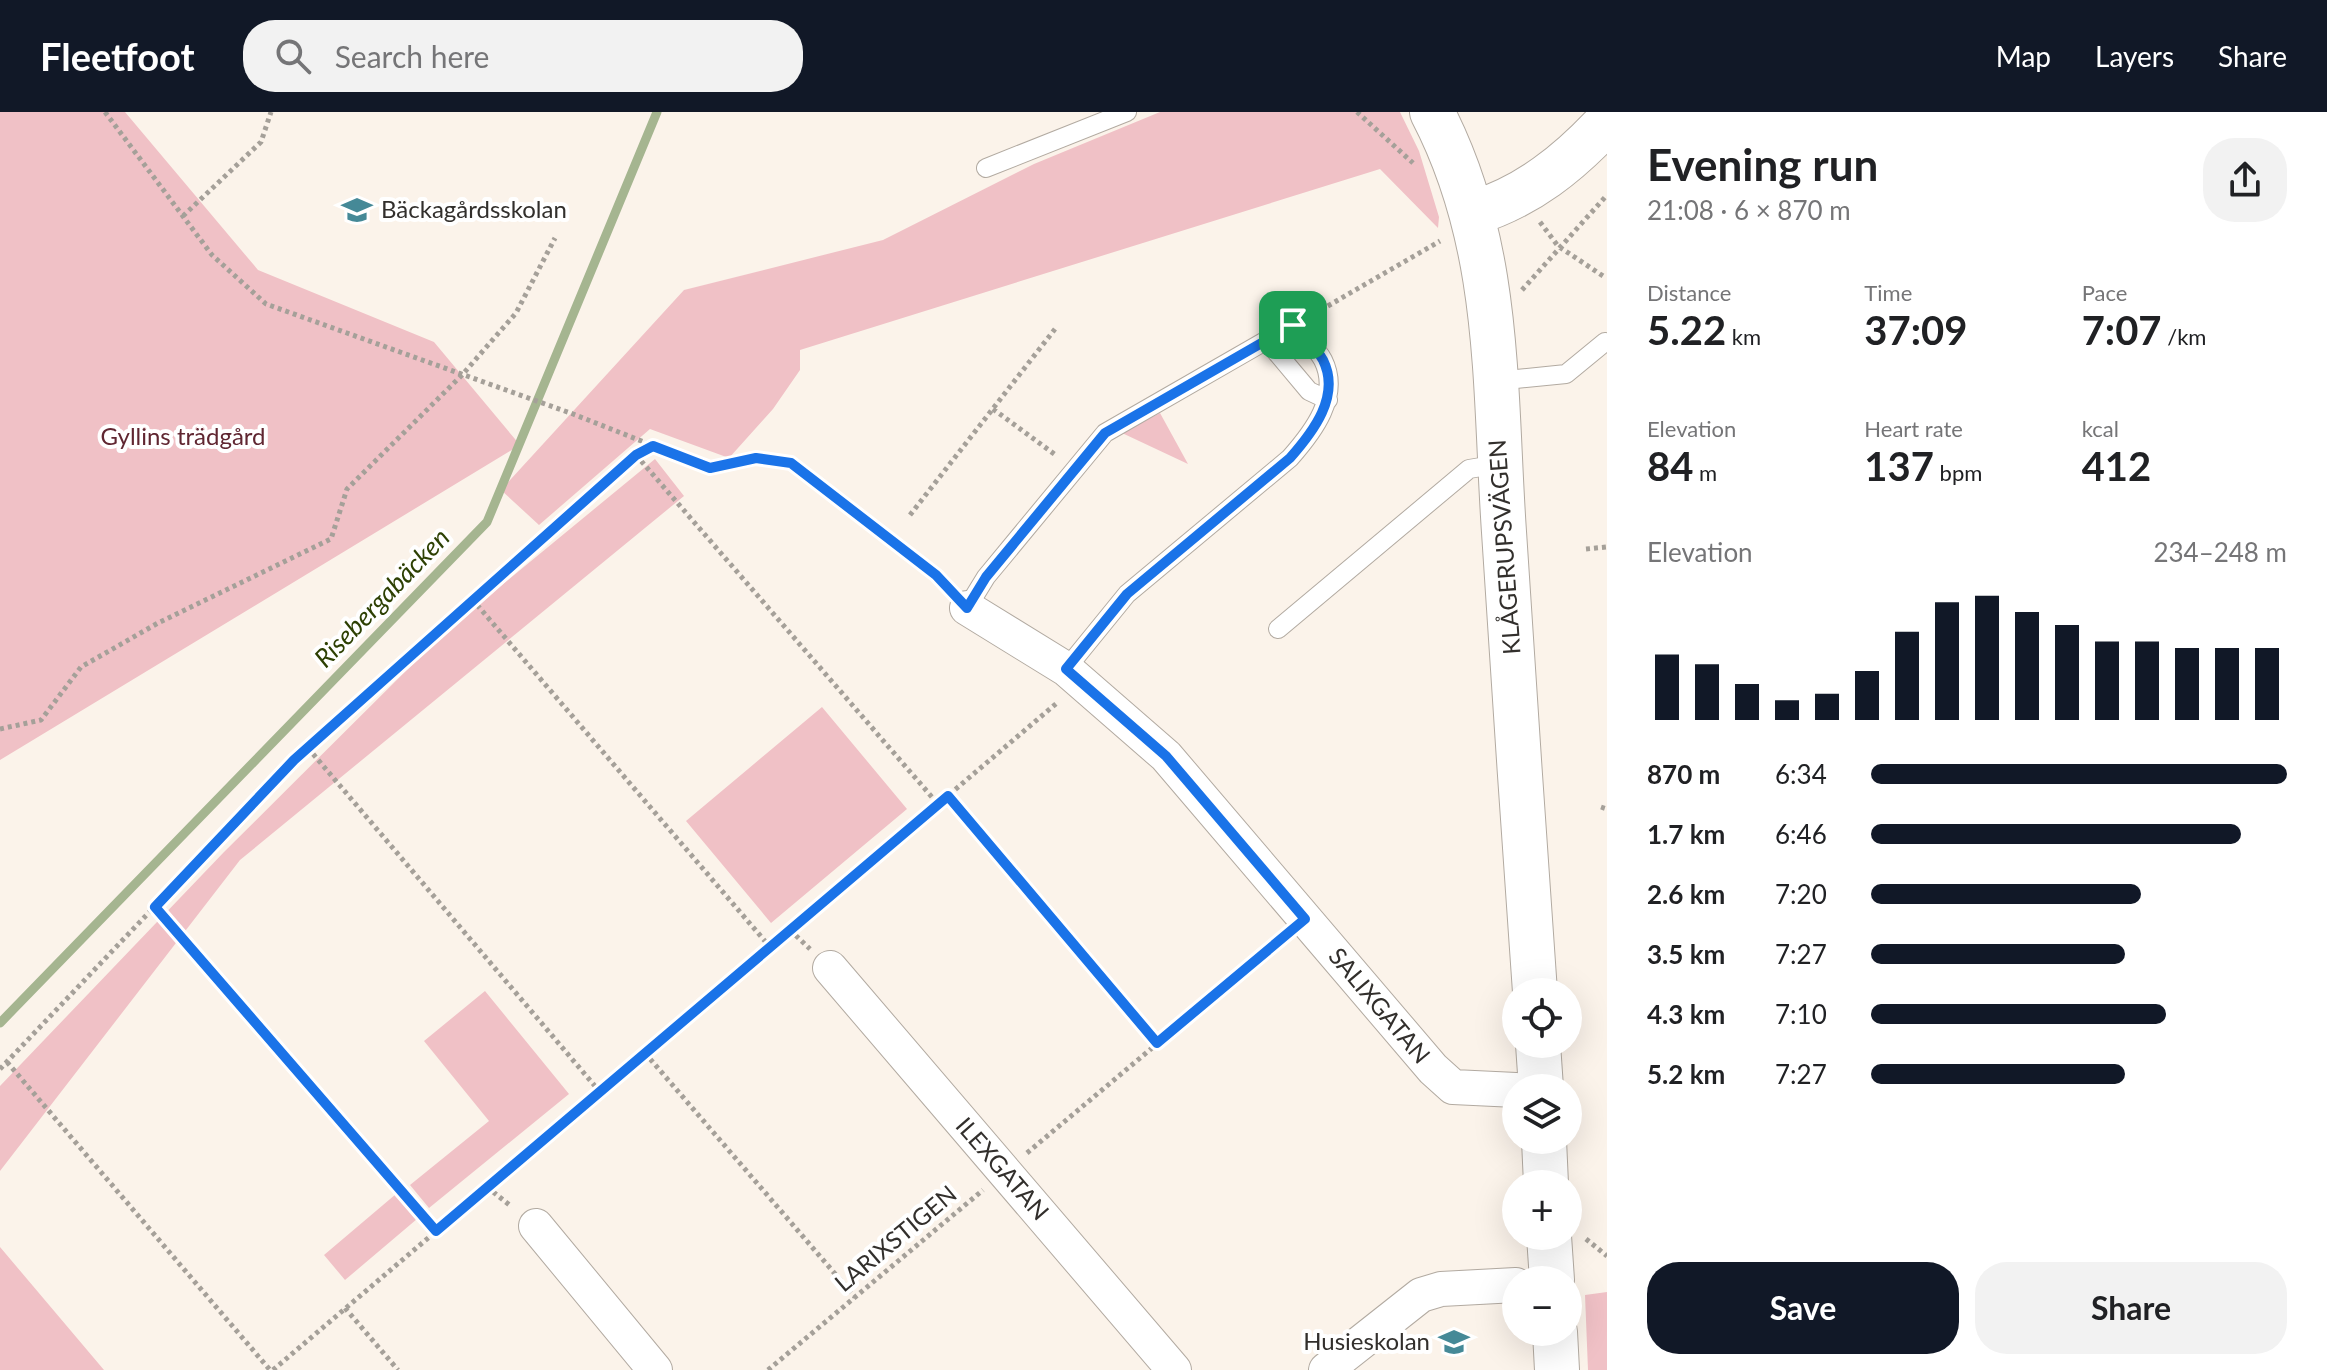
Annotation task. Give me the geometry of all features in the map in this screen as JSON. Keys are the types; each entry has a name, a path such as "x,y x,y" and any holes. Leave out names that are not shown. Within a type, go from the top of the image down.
{"street":[{"name":"KLÅGERUPSVÄGEN","path":"1432,112 1460,221 1484,261 1496,381 1534,978"},
{"path":"1460,221 1522,195 1588,143 1607,122"},
{"name":"SALIXGATAN","path":"967,608 1074,675 1166,756 1433,1069 1453,1087 1502,1089"},
{"name":"ILEXGATAN","path":"830,968 1174,1370"},
{"path":"536,1226 655,1370"},
{"path":"1326,1370 1421,1295 1441,1289 1502,1286"},
{"path":"1556,1346 1557,1370"}],"lane":[{"path":"986,168 1127,112"},
{"path":"967,608 986,577 1105,433 1293,325 1324,361 1328,400 1312,433 1290,458 1127,594 1074,675"},
{"path":"1267,341 1309,391 1328,400"},
{"path":"1496,381 1566,374 1605,342"},
{"path":"1278,629 1469,469 1499,464"}],"path":[{"path":"105,112 212,255 266,304 573,414 710,468 756,458 791,463 936,575 967,608"},
{"path":"183,216 261,142 271,112"},
{"path":"1357,112 1420,168"},
{"path":"1516,298 1558,246 1607,195"},
{"path":"1293,325 1442,240 1460,221"},
{"path":"1539,224 1558,246 1606,278"},
{"path":"0,729 41,720 81,667 145,630 331,539 347,489 462,375 516,313 555,238"},
{"path":"910,515 1055,329"},
{"path":"993,409 1075,469"},
{"path":"0,1069 308,748 636,455 653,446"},
{"path":"636,455 938,804"},
{"path":"1586,549 1607,547"},
{"path":"472,599 770,947"},
{"path":"7,1062 271,1370 948,796 1074,675"},
{"path":"308,748 600,1092"},
{"path":"948,796 1157,1043"},
{"path":"155,907 436,1231"},
{"name":"LARIXSTIGEN","path":"768,1370 1305,919"},
{"path":"645,1053 855,1297"},
{"path":"345,1308 398,1370"}],"green space":[{"name":"Gyllins trädgård","path":"0,112 125,112 258,270 434,342 520,445 0,760"},
{"path":"1160,112 1400,112 1419,151 1439,217 1438,228 1380,169 800,350 800,370 773,409 729,458 650,429 539,525 501,490 684,290 883,240 1034,164"},
{"path":"1160,413 1188,464 1122,433"},
{"path":"655,459 684,496 240,860 0,1171 0,1086 224,852 446,631"},
{"path":"822,707 907,809 771,923 686,821"},
{"path":"485,991 569,1094 429,1208 410,1185 489,1121 424,1041"},
{"path":"396,1194 417,1219 345,1280 324,1255"},
{"path":"0,1247 104,1370 0,1370"},
{"path":"1607,1292 1607,1370 1588,1370 1585,1295"}],"waterway":[{"name":"Risebergabäcken","path":"0,1023 487,522 657,112"}],"place":[{"name":"Bäckagårdsskolan","path":"357,210"},
{"name":"Husieskolan","path":"1454,1342"}],"route":[{"path":"1293,325 1324,361 1328,400 1312,433 1290,458 1127,594 1066,669 1166,756 1305,919 1157,1043 948,796 436,1231 155,907 294,760 636,455 653,446 710,468 756,458 791,463 936,575 967,608 986,577 1105,433 1293,325"}]}
